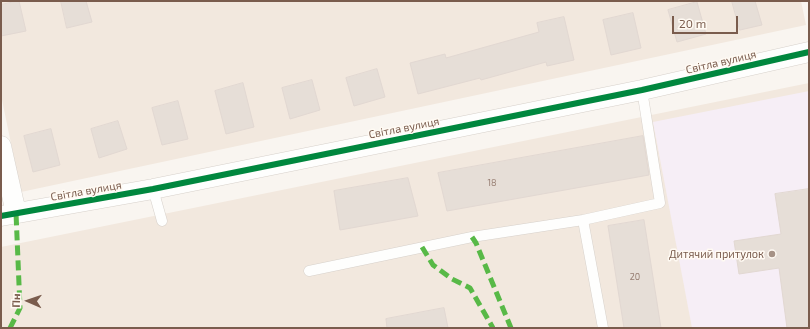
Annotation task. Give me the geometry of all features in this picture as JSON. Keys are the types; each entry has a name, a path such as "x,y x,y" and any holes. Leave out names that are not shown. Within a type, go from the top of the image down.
{"street":[{"name":"Світла вулиця","path":"8,215 153,189 642,90 809,52"},
{"path":"1,146 8,215"}],"lane":[{"path":"309,271 472,238 583,220 660,203 642,90"},
{"path":"153,189 162,221"},
{"path":"583,220 603,328"}],"shaded area":[{"path":"1,1 801,1 806,25 21,192 1,95"},
{"path":"809,83 809,328 1,328 1,247"},
{"path":"809,91 809,328 692,328 653,122"}],"building":[{"path":"19,1 26,31 1,36 1,5"},
{"path":"61,1 86,1 92,22 67,28"},
{"path":"732,1 755,1 762,25 740,30"},
{"path":"697,2 706,34 677,42 668,10"},
{"path":"633,13 641,48 611,55 603,20"},
{"path":"564,17 574,60 547,66 546,62 481,80 480,78 418,94 410,63 445,54 446,58 539,32 537,23"},
{"path":"377,69 385,97 354,106 346,78"},
{"path":"312,80 320,110 290,119 282,88"},
{"path":"243,83 254,127 226,134 215,91"},
{"path":"178,101 188,139 162,145 152,108"},
{"path":"118,121 127,149 99,158 91,129"},
{"path":"51,129 60,165 33,172 24,136"},
{"path":"643,136 649,175 447,211 438,173"},
{"path":"408,178 418,216 340,230 334,191"},
{"name":"Дитячий притулок","path":"809,189 809,328 787,328 779,268 739,274 734,241 781,234 775,194"},
{"path":"644,220 661,328 624,328 608,226"},
{"path":"444,308 448,328 387,328 386,319"}],"marked path":[{"path":"10,328 20,308 16,213"},
{"path":"472,237 476,243 511,328"},
{"path":"422,247 433,265 452,279 470,288 493,328"}],"cycle path":[{"path":"1,216 153,189 642,90 809,52"}],"place":[{"name":"Дитячий притулок","path":"772,254"}]}
